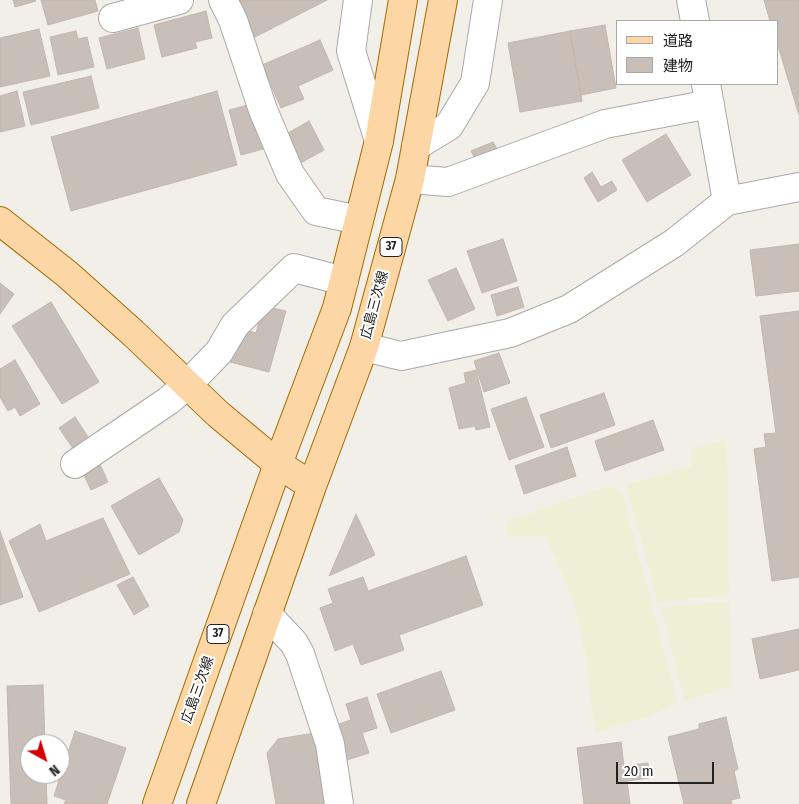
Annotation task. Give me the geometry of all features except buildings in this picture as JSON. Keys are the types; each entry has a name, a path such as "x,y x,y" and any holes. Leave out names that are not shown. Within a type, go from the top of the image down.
{"main road":[{"name":"広島三次線","path":"158,804 278,464 337,308 379,141 403,0"},
{"name":"広島三次線","path":"201,804 312,486 364,347 410,179 442,0"},
{"path":"0,221 66,274 133,333 218,414 278,464 312,486"}],"street":[{"path":"113,18 179,0"},
{"path":"223,0 233,20 263,110 290,174 316,211 359,220"},
{"path":"358,0 350,51 379,141"},
{"path":"416,146 449,126 475,82 488,0"},
{"path":"691,0 695,20"},
{"path":"410,179 448,182 605,124 708,94 727,201"},
{"path":"364,347 401,356 510,333 569,309 674,243 727,201 799,187"},
{"path":"75,464 187,385 219,352 235,325 294,268 344,281"},
{"path":"267,614 294,643 300,654 330,744 339,804"}],"green space":[{"path":"727,439 729,595 658,602 626,485 691,466 690,450"},
{"path":"608,486 622,492 678,703 647,717 595,732 586,658 574,602 546,536 507,537 506,522"},
{"path":"729,601 732,686 685,701 661,607"}]}
